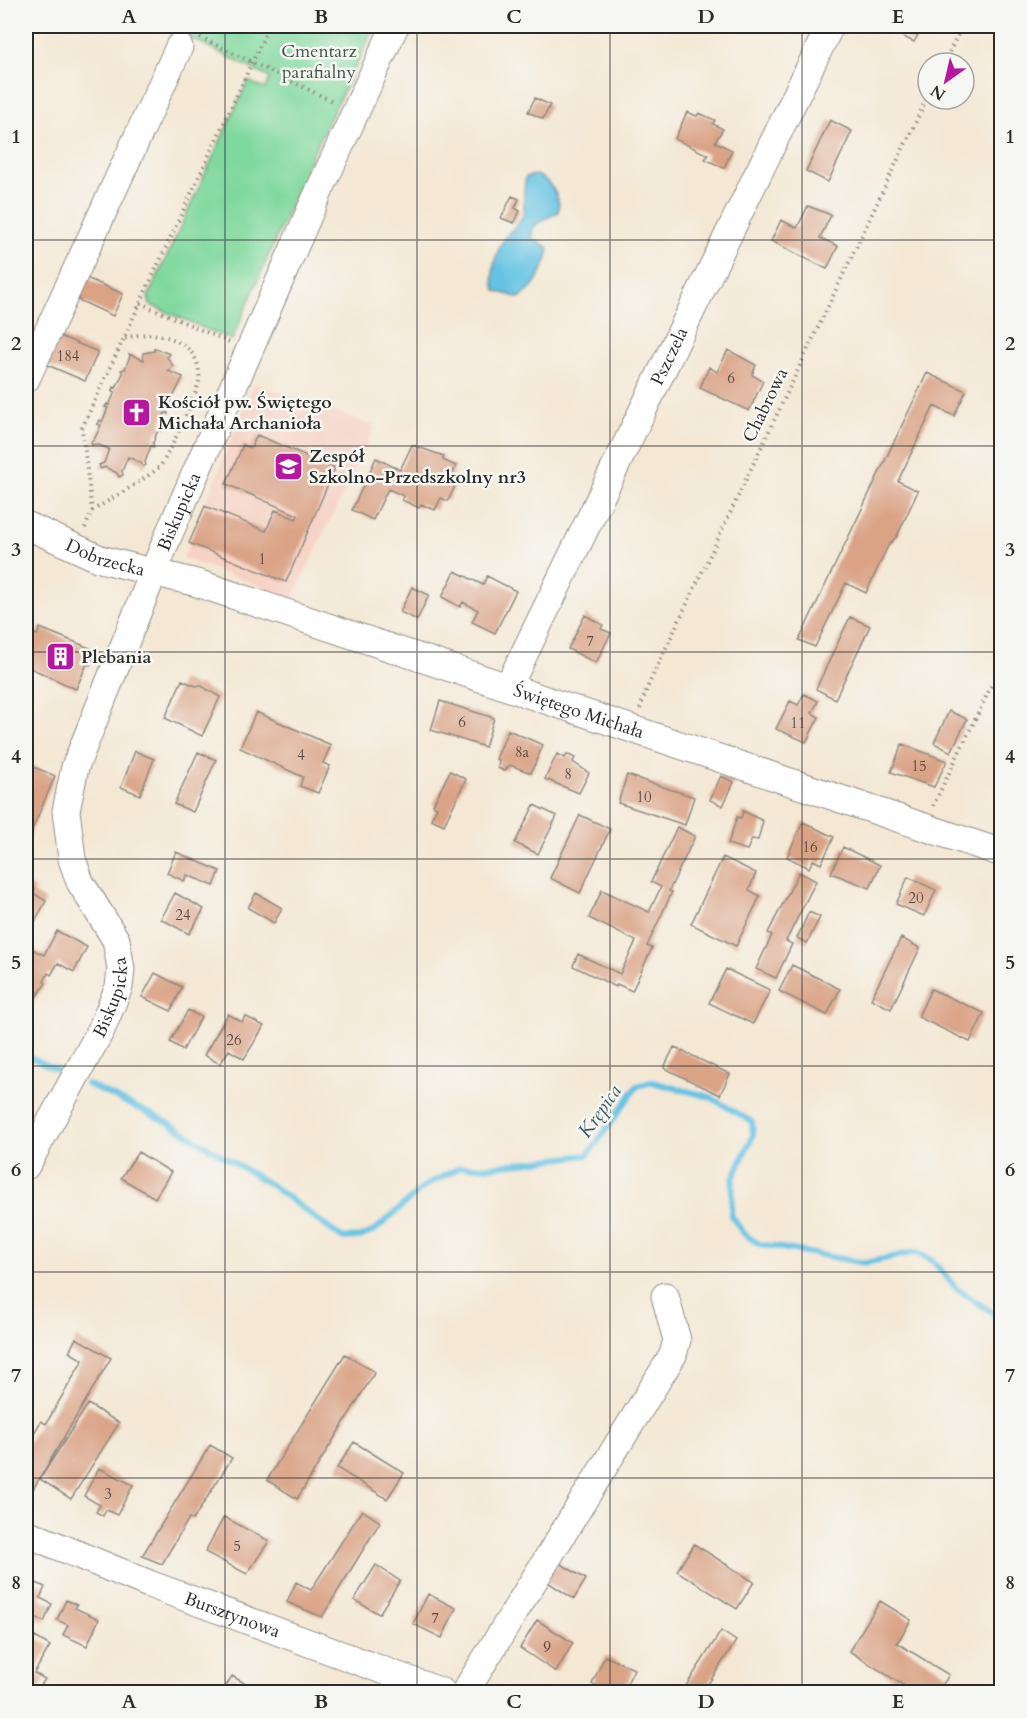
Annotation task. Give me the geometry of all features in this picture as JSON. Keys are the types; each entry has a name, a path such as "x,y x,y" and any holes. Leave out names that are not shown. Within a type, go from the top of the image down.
{"street":[{"name":"Biskupicka","path":"26,1166 96,1040 119,987 120,953 109,928 80,882 72,859 66,811 75,767 154,572 249,351 395,26"},
{"name":"Pszczela","path":"508,687 830,26"},
{"path":"26,379 186,40"},
{"name":"Dobrzecka","path":"26,525 100,559 154,572"},
{"name":"Świętego Michała","path":"154,572 219,591 1002,853"},
{"path":"465,1692 673,1355 677,1340 665,1296"},
{"name":"Bursztynowa","path":"26,1533 149,1584 442,1692"}],"path":[{"path":"76,549 92,511 82,428 269,26"},
{"path":"950,51 962,26"},
{"path":"186,40 251,62 334,102"},
{"name":"Chabrowa","path":"636,730 643,699 703,566 921,111"},
{"path":"139,303 249,351"},
{"path":"92,511 160,466 199,380 193,358 176,340 153,332 132,335 122,340"},
{"path":"1002,529 998,542 1002,556"},
{"path":"923,827 1002,664"}],"shaded area":[{"name":"Zespół Szkolno-Przedszkolny nr3","path":"254,384 375,426 293,598 183,558"}],"green space":[{"name":"Cmentarz parafialny","path":"180,26 375,26 310,160 232,340 150,305 148,297 248,81 265,89 270,78 177,31"}],"water":[{"path":"536,175 550,185 559,207 558,212 536,224 532,232 532,238 549,248 548,254 535,283 519,298 496,291 493,269 501,245 523,215 526,177"}],"building":[{"path":"881,26 923,26 914,42"},
{"path":"535,98 550,105 543,119 528,112"},
{"path":"687,112 697,116 699,113 715,120 713,124 723,129 715,142 732,150 724,168 705,159 708,155 675,139"},
{"path":"830,120 852,131 828,182 806,171"},
{"path":"512,196 519,199 515,208 520,211 514,223 501,218"},
{"path":"808,206 831,215 820,238 838,246 827,269 771,241 781,220 797,228"},
{"path":"82,276 123,294 113,316 72,297"},
{"path":"50,332 98,352 85,381 38,361"},
{"name":"Kościół pw. Świętego Michała Archanioła","path":"154,348 170,354 167,357 173,366 168,371 183,377 167,410 168,414 165,413 160,427 162,427 161,431 158,430 153,443 154,447 151,446 146,465 143,467 141,463 128,457 122,471 123,475 119,477 117,473 105,467 101,469 99,465 104,463 109,449 96,444 92,445 91,442 101,425 98,424 100,420 102,422 108,408 105,407 109,405 115,392 112,391 114,387 116,388 123,373 121,370 125,369 129,354 144,360 143,353 154,351"},
{"path":"728,350 756,365 752,375 763,381 749,411 700,388 709,367 717,372"},
{"path":"927,373 966,391 954,416 934,406 898,481 918,491 897,536 888,546 866,593 846,583 815,647 799,640"},
{"path":"257,435 335,468 286,582 189,543 205,506 266,531 275,510 296,519 298,515 226,484 243,445 251,448"},
{"path":"412,445 444,456 443,460 456,466 450,479 457,482 448,501 441,498 435,510 421,504 419,508 402,500 404,496 388,489 373,520 352,510 376,458 400,470"},
{"path":"455,571 483,585 487,576 516,591 495,633 472,622 478,610 463,602 460,607 442,597"},
{"path":"412,587 429,595 417,620 400,612"},
{"path":"585,615 603,625 601,629 611,633 596,663 568,649"},
{"path":"850,617 870,626 835,699 816,689"},
{"name":"Plebania","path":"40,628 97,651 90,665 87,664 76,689 26,666 26,629 37,635"},
{"path":"182,680 196,686 200,685 220,697 202,736 165,718"},
{"path":"804,694 818,701 812,713 819,717 806,742 776,729 790,701 798,705"},
{"path":"440,701 494,718 485,747 431,730"},
{"path":"949,711 967,719 951,752 934,743"},
{"path":"256,712 331,745 323,763 330,766 318,793 300,786 303,777 240,748"},
{"path":"508,730 543,745 531,773 510,765 504,771 498,768 499,760 496,759"},
{"path":"902,744 947,761 934,787 891,772"},
{"path":"135,751 154,759 140,795 121,787"},
{"path":"198,752 216,760 193,812 174,804"},
{"path":"557,754 565,758 567,754 575,758 573,762 589,773 579,793 545,779"},
{"path":"27,764 55,776 26,844 26,767"},
{"path":"450,771 466,779 444,825 431,819 437,807 433,805"},
{"path":"627,775 694,797 685,825 618,803"},
{"path":"721,776 734,782 723,806 710,800"},
{"path":"534,805 557,816 538,854 515,843"},
{"path":"743,811 763,821 758,840 752,839 747,850 728,844 737,817 741,818"},
{"path":"580,815 610,829 580,893 550,878"},
{"path":"803,822 834,837 821,864 813,860 809,868 787,857"},
{"path":"677,827 695,836 669,891 672,892 647,946 652,948 632,991 617,984 616,987 573,966 578,954 620,974 636,941 589,918 602,890 649,912 661,887 651,882"},
{"path":"843,847 880,865 870,888 831,873"},
{"path":"176,852 220,871 214,886 187,875 184,881 167,873"},
{"path":"723,857 756,873 749,890 760,896 736,946 691,924"},
{"path":"799,872 816,881 786,941 792,944 776,978 756,969 772,935 768,933"},
{"path":"908,877 936,890 924,916 896,904"},
{"path":"26,884 35,889 33,893 46,901 33,925 26,921"},
{"path":"175,893 204,909 189,934 161,919"},
{"path":"256,893 282,908 274,923 248,908"},
{"path":"809,912 820,917 807,943 797,938"},
{"path":"57,931 87,947 74,972 58,963 51,975 48,973 44,982 46,983 34,1000 26,995 26,985 33,971 26,966 26,956 30,948 44,955"},
{"path":"901,938 920,948 891,1009 871,999"},
{"path":"792,965 840,989 827,1015 779,991"},
{"path":"726,969 770,990 753,1024 709,1003"},
{"path":"155,973 182,987 171,1011 142,997"},
{"path":"931,989 984,1013 970,1042 918,1017"},
{"path":"188,1010 201,1017 183,1050 170,1042"},
{"path":"228,1014 242,1022 245,1016 264,1026 244,1059 229,1050 220,1064 204,1055"},
{"path":"674,1047 730,1074 720,1095 664,1068"},
{"path":"138,1152 171,1172 155,1198 121,1178"},
{"path":"76,1338 111,1358 26,1501 26,1448 41,1421 46,1424 83,1360 69,1352"},
{"path":"345,1354 375,1372 297,1499 267,1480"},
{"path":"88,1404 119,1423 71,1499 40,1479"},
{"path":"354,1442 404,1473 387,1499 337,1468"},
{"path":"210,1445 232,1458 193,1520 189,1518 162,1564 142,1556"},
{"path":"99,1468 133,1485 117,1515 106,1510 103,1516 96,1512 100,1505 84,1496"},
{"path":"362,1510 380,1522 322,1617 287,1602 296,1582 311,1590"},
{"path":"224,1517 269,1541 247,1574 205,1552"},
{"path":"694,1544 754,1582 737,1609 677,1571"},
{"path":"558,1562 586,1579 574,1599 546,1581"},
{"path":"376,1565 400,1581 379,1614 354,1600"},
{"path":"26,1578 45,1587 40,1598 52,1604 44,1622 26,1613"},
{"path":"428,1594 456,1608 442,1638 413,1624"},
{"path":"66,1600 77,1605 75,1608 99,1619 87,1646 63,1635 68,1625 57,1620"},
{"path":"880,1601 911,1620 897,1643 949,1675 938,1692 914,1692 849,1651"},
{"path":"537,1620 573,1643 556,1672 520,1648"},
{"path":"721,1631 736,1641 703,1692 682,1692"},
{"path":"35,1637 50,1646 34,1673 45,1679 37,1692 26,1692 26,1654"},
{"path":"605,1656 634,1669 623,1692 610,1692 592,1684"},
{"path":"232,1676 260,1692 222,1692"}],"waterway":[{"name":"Krępica","path":"26,1055 58,1070"},
{"name":"Krępica","path":"87,1084 167,1122 274,1187 342,1238 360,1237 374,1231 426,1185 461,1167 488,1167 588,1155 637,1086 652,1082 710,1097 752,1122 753,1135 733,1179 731,1215 743,1233 759,1244 865,1263 915,1252 932,1260 957,1289 1002,1319"}],"place":[{"name":"Kościół pw. Świętego Michała Archanioła","path":"137,412"},
{"name":"Zespół Szkolno-Przedszkolny nr3","path":"288,466"},
{"name":"Plebania","path":"60,657"}]}
